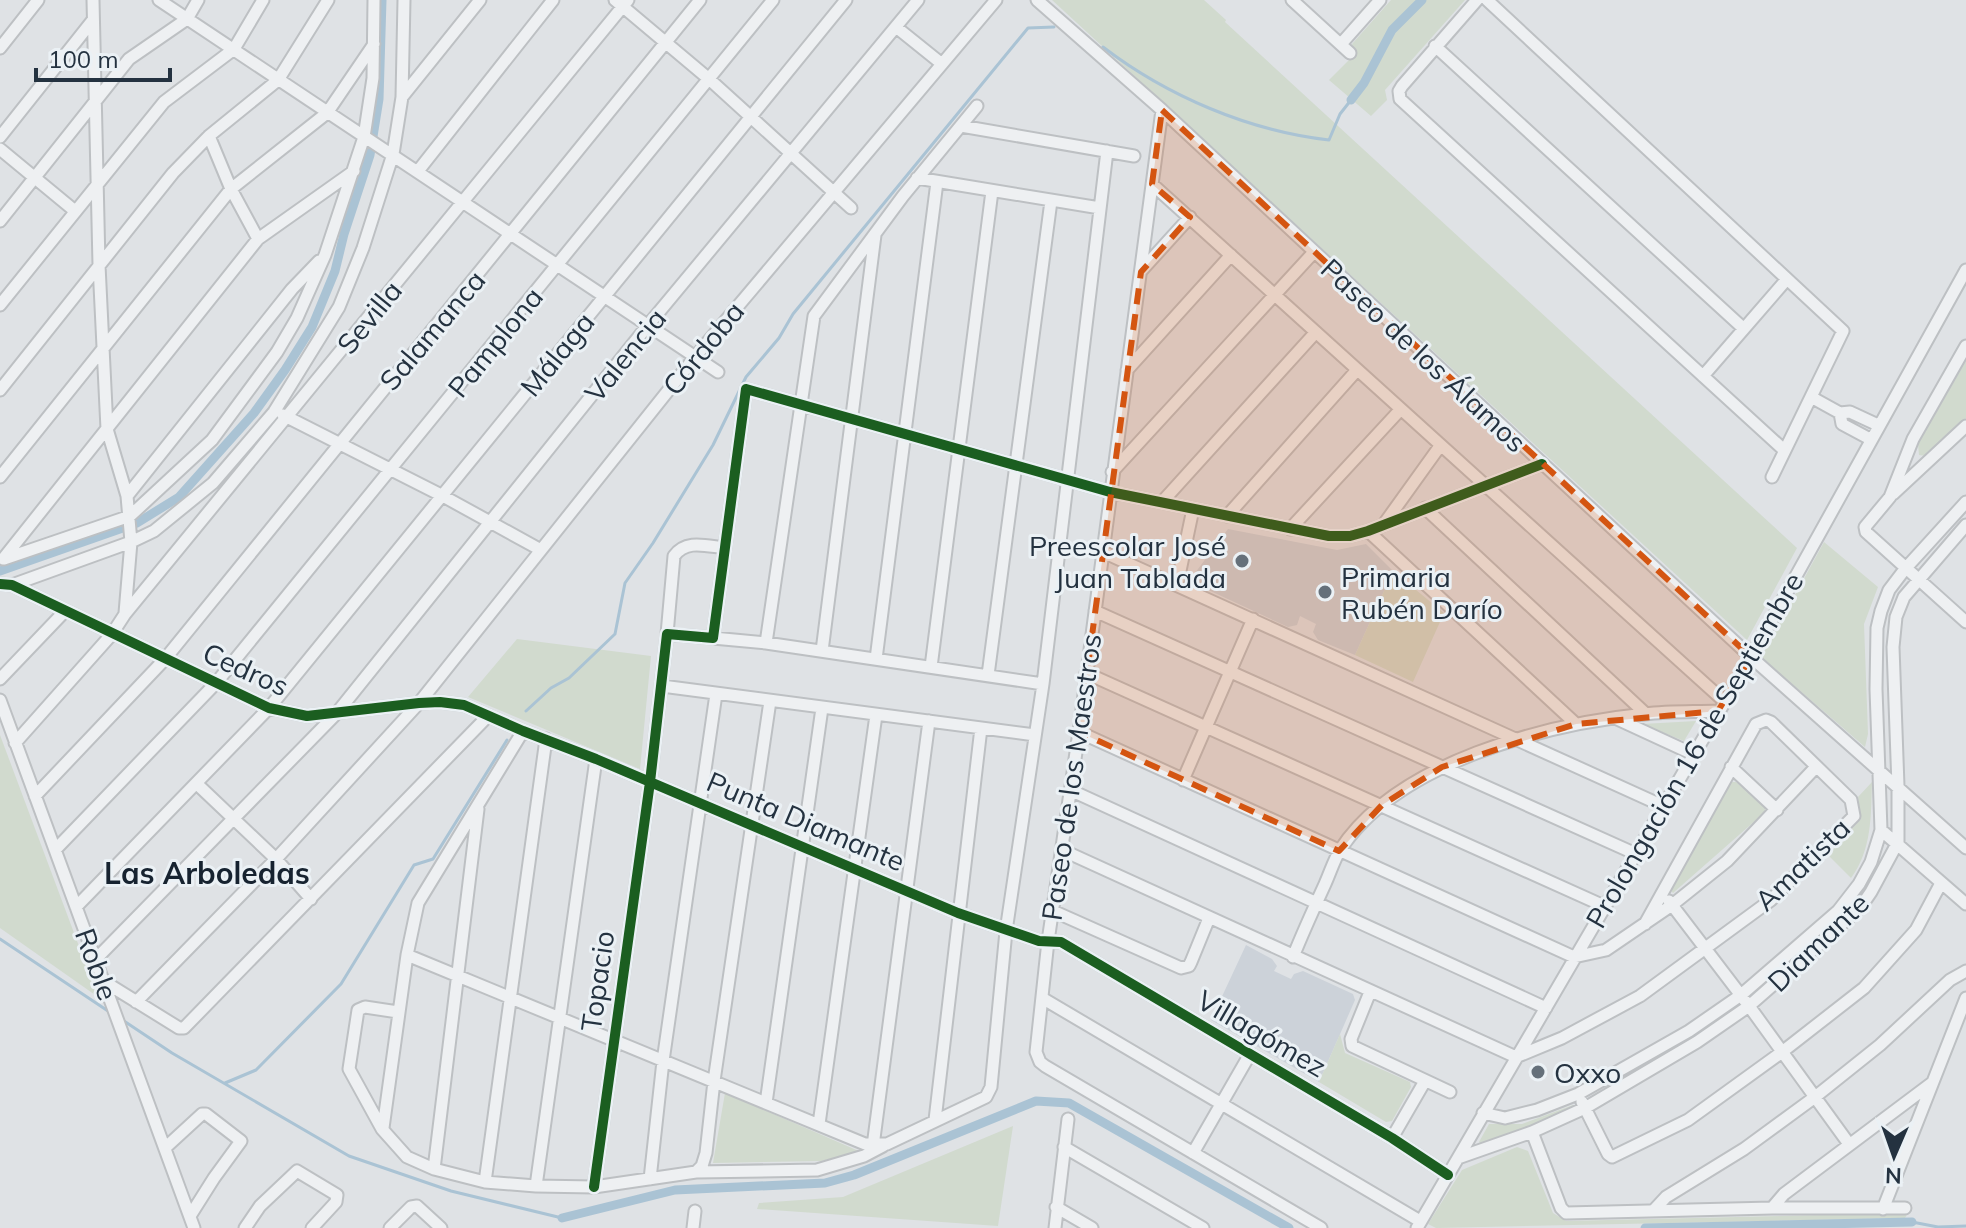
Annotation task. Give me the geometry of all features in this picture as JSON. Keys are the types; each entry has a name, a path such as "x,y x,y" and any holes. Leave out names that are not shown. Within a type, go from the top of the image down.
{"street":[{"path":"0,48 38,0"},
{"path":"93,0 99,265 107,429 127,496 131,529 125,614"},
{"path":"159,0 718,372"},
{"path":"0,221 129,59 187,19 198,0"},
{"path":"0,305 164,102 234,49 263,0"},
{"path":"0,390 173,173 209,136 278,80 328,0"},
{"path":"6,584 131,529 234,413 297,318 325,255 367,139 375,42 374,0"},
{"path":"2,560 163,524 213,483 274,412 339,307 363,248 402,97 404,0"},
{"path":"402,97 480,0"},
{"path":"418,171 553,0"},
{"name":"Salamanca","path":"35,796 165,659 700,0"},
{"name":"Pamplona","path":"55,850 216,683 773,0"},
{"name":"Málaga","path":"76,907 269,708 846,0"},
{"name":"Valencia","path":"95,960 336,714 649,324 918,0"},
{"name":"Córdoba","path":"136,1002 276,859 419,703 695,357 996,0"},
{"name":"Paseo de los Álamos","path":"1037,0 1162,110 1751,657 1966,848"},
{"path":"1292,0 1346,49 1380,0"},
{"path":"1477,0 1399,91 1403,102 1784,450"},
{"path":"1487,0 1843,331 1772,477"},
{"path":"622,2 851,208"},
{"name":"Sevilla","path":"15,743 112,634 125,614 464,202 622,2"},
{"path":"0,137 93,20"},
{"path":"896,27 942,64"},
{"path":"0,477 231,189 327,113 375,42"},
{"path":"1435,46 1743,328"},
{"path":"766,643 814,316 917,178 977,106"},
{"name":"Paseo de los Maestros","path":"1162,110 1048,941 1036,1052 1040,1062 1193,1153"},
{"path":"961,126 1134,156"},
{"path":"209,136 231,189 258,239"},
{"path":"0,149 75,211"},
{"path":"398,1012 365,1007 358,1010 349,1069 382,1129 407,1157 434,1169 485,1182 594,1187 696,1172 817,1170 864,1156 986,1097 1006,931 1043,684 1107,151"},
{"path":"2,560 258,239 354,170"},
{"path":"917,178 1100,208"},
{"path":"876,659 937,182"},
{"path":"1152,184 1721,706"},
{"path":"931,667 992,191"},
{"path":"988,675 1051,201"},
{"path":"1141,272 1190,217"},
{"path":"822,651 876,232"},
{"path":"1112,472 1314,252"},
{"path":"127,496 292,289 325,255"},
{"path":"1127,370 1231,255"},
{"name":"Prolongación 16 de Septiembre","path":"1418,1224 1751,657 1966,270"},
{"path":"1703,376 1787,279"},
{"path":"1162,502 1316,332"},
{"path":"1890,497 1913,439 1966,346"},
{"path":"1227,516 1357,370"},
{"path":"713,638 746,389 1110,492 1339,537 1368,531 1542,464"},
{"path":"1811,397 1840,413 1850,412 1878,425"},
{"path":"1290,529 1400,410"},
{"path":"274,412 339,442 541,550"},
{"path":"1840,413 1842,424 1870,439"},
{"path":"1964,615 1905,569 1866,532 1865,527 1890,497 1966,426"},
{"name":"Paseo de los Álamos","path":"1383,525 1440,446"},
{"name":"Diamante","path":"1483,1113 1505,1118 1520,1116 1578,1094 1689,1031 1741,995 1838,911 1871,862 1881,830 1877,628 1889,590 1966,502"},
{"path":"1425,508 1646,714"},
{"path":"1177,585 1193,509"},
{"name":"Diamante","path":"1458,1158 1532,1132 1585,1108 1697,1042 1749,1006 1848,921 1871,892 1898,842 1893,647 1896,617 1904,597 1917,579 1966,525"},
{"path":"1368,531 1576,724"},
{"name":"Topacio","path":"594,1187 650,782 674,556 680,547 690,544 725,548"},
{"path":"1103,552 1663,806"},
{"name":"Cedros","path":"6,584 269,708 296,716 419,703 457,703 523,731"},
{"path":"0,679 65,611"},
{"path":"1095,611 1636,854"},
{"path":"1183,780 1253,619"},
{"path":"667,634 766,643 1043,684"},
{"path":"1086,673 1604,906"},
{"path":"662,686 1035,735"},
{"path":"1876,689 1894,689"},
{"path":"650,1179 663,1061 716,694"},
{"name":"Roble","path":"0,700 192,1222"},
{"path":"696,1172 706,1153 770,701"},
{"path":"1293,957 1339,851 1382,805 1422,777 1519,740 1576,724 1721,706"},
{"path":"766,1103 822,708"},
{"path":"819,1124 876,715"},
{"path":"103,981 179,1028 184,1028 488,716"},
{"path":"1614,718 1693,754"},
{"name":"Amatista","path":"1516,1057 1562,1038 1640,996 1771,900 1854,816 1851,800 1771,722 1766,720 1756,724 1660,892 1645,924"},
{"path":"873,1146 929,721"},
{"path":"935,1120 981,728"},
{"path":"382,1129 407,955 418,903 523,731"},
{"name":"Punta Diamante","path":"523,731 752,824 958,913 1006,931 1048,941"},
{"path":"1079,732 1574,957 1606,950 1672,905 1727,861 1815,768"},
{"path":"485,1182 546,739"},
{"path":"536,1186 596,759"},
{"path":"1731,767 1777,810"},
{"path":"197,784 276,859 311,899"},
{"path":"1070,790 1546,1008"},
{"path":"434,1169 478,804"},
{"path":"1881,830 1966,904"},
{"path":"1062,850 1516,1057"},
{"path":"1578,1094 1608,1154 1615,1156 1688,1120 1864,988 1916,930 1941,883"},
{"path":"1660,892 1741,995 1849,1144"},
{"path":"1053,911 1181,968 1189,966 1209,918"},
{"name":"Villagómez","path":"1048,941 1061,942 1392,1138 1448,1175"},
{"path":"407,955 865,1144 887,1144"},
{"path":"1653,1211 1666,1197 1744,1149 1815,1097 1880,1045 1950,980 1966,971"},
{"path":"1370,992 1351,1039 1352,1046 1450,1092"},
{"path":"1042,998 1418,1224"},
{"path":"1883,1209 1966,998"},
{"path":"1250,1054 1193,1153 1321,1228"},
{"path":"1392,1138 1425,1081"},
{"path":"1772,1208 1784,1194 1932,1083"},
{"path":"165,1148 202,1114 241,1141 214,1178 192,1222"},
{"path":"1055,1228 1068,1119"},
{"path":"1532,1132 1561,1208 1566,1213 1905,1208"},
{"path":"1064,1147 1203,1228"},
{"path":"245,1228 260,1206 294,1172 300,1171 337,1195 336,1202 312,1228"},
{"path":"390,1228 411,1207 417,1206 441,1228"},
{"path":"1056,1207 1092,1228"},
{"path":"693,1228 695,1211"}],"highlighted area":[{"path":"1162,110 1751,657 1718,711 1576,724 1442,767 1382,805 1339,851 1079,732 1141,272 1190,217 1152,184"}],"shaded area":[{"path":"1052,0 1204,0 1226,20 1797,548 1747,640"},
{"path":"1391,0 1465,0 1385,90 1387,100 1371,116 1329,80 1355,54 1352,44"},
{"path":"1966,361 1966,418 1926,456 1919,455 1918,444"},
{"name":"Primaria Rubén Darío","path":"1228,529 1337,550 1366,544 1393,571 1355,655 1318,640 1313,632 1316,624 1300,616 1297,625 1288,627 1189,581"},
{"path":"1824,542 1878,587 1864,624 1868,734 1865,747 1761,657"},
{"path":"1393,571 1444,613 1413,682 1355,655"},
{"path":"517,639 651,656 640,769 468,697"},
{"path":"1696,721 1684,741 1642,724"},
{"path":"0,735 98,997 0,928"},
{"path":"1729,782 1736,782 1766,807 1764,813 1673,893 1668,887"},
{"path":"1872,782 1867,844 1851,878 1828,855 1861,819 1858,797"},
{"path":"1246,945 1272,959 1277,966 1274,971 1291,979 1294,974 1303,971 1353,994 1355,1000 1319,1082 1211,1020"},
{"path":"1340,1034 1345,1053 1410,1082 1411,1087 1392,1121 1386,1122 1319,1082"},
{"path":"725,1093 861,1152 821,1161 713,1163"},
{"path":"1573,1105 1573,1111 1484,1146 1479,1142 1489,1124 1522,1124"},
{"path":"1013,1126 998,1226 757,1209 759,1203 843,1197"},
{"path":"1517,1147 1528,1151 1553,1213 1566,1221 1908,1213 1905,1218 1436,1228 1428,1224 1462,1170"}],"waterway":[{"path":"0,571 137,523 179,497 254,413 285,370 312,327 335,271 370,155 379,99 382,0"},
{"path":"1351,100 1364,83 1392,30 1422,0"},
{"path":"526,711 551,688 569,678 615,634 625,583 713,445 746,377 779,338 793,314 1028,28 1054,27"},
{"path":"1103,47 1182,96 1269,129 1329,140 1340,114 1351,100"},
{"path":"225,1083 256,1070 341,984 414,865 433,859 507,740"},
{"path":"0,939 111,1013"},
{"path":"121,1019 172,1053 349,1156 451,1191 562,1218"},
{"path":"562,1218 675,1190 825,1183 854,1175 1036,1101 1069,1103 1289,1228"},
{"path":"1912,1222 1938,1227 1966,1226"},
{"path":"1645,1228 1912,1222"}],"cycle path":[{"path":"594,1187 650,782 667,634 713,638 746,389 1110,492 1329,536 1350,536 1368,531 1542,464"},
{"path":"0,584 12,585 269,708 307,716 419,703 464,705 958,913 1039,941 1061,942 1392,1138 1448,1175"}],"place":[{"name":"Preescolar José Juan Tablada","path":"1242,561"},
{"name":"Primaria Rubén Darío","path":"1325,592"},
{"name":"Oxxo","path":"1538,1072"}],"district":[{"name":"Las Arboledas","path":"207,873"}]}
